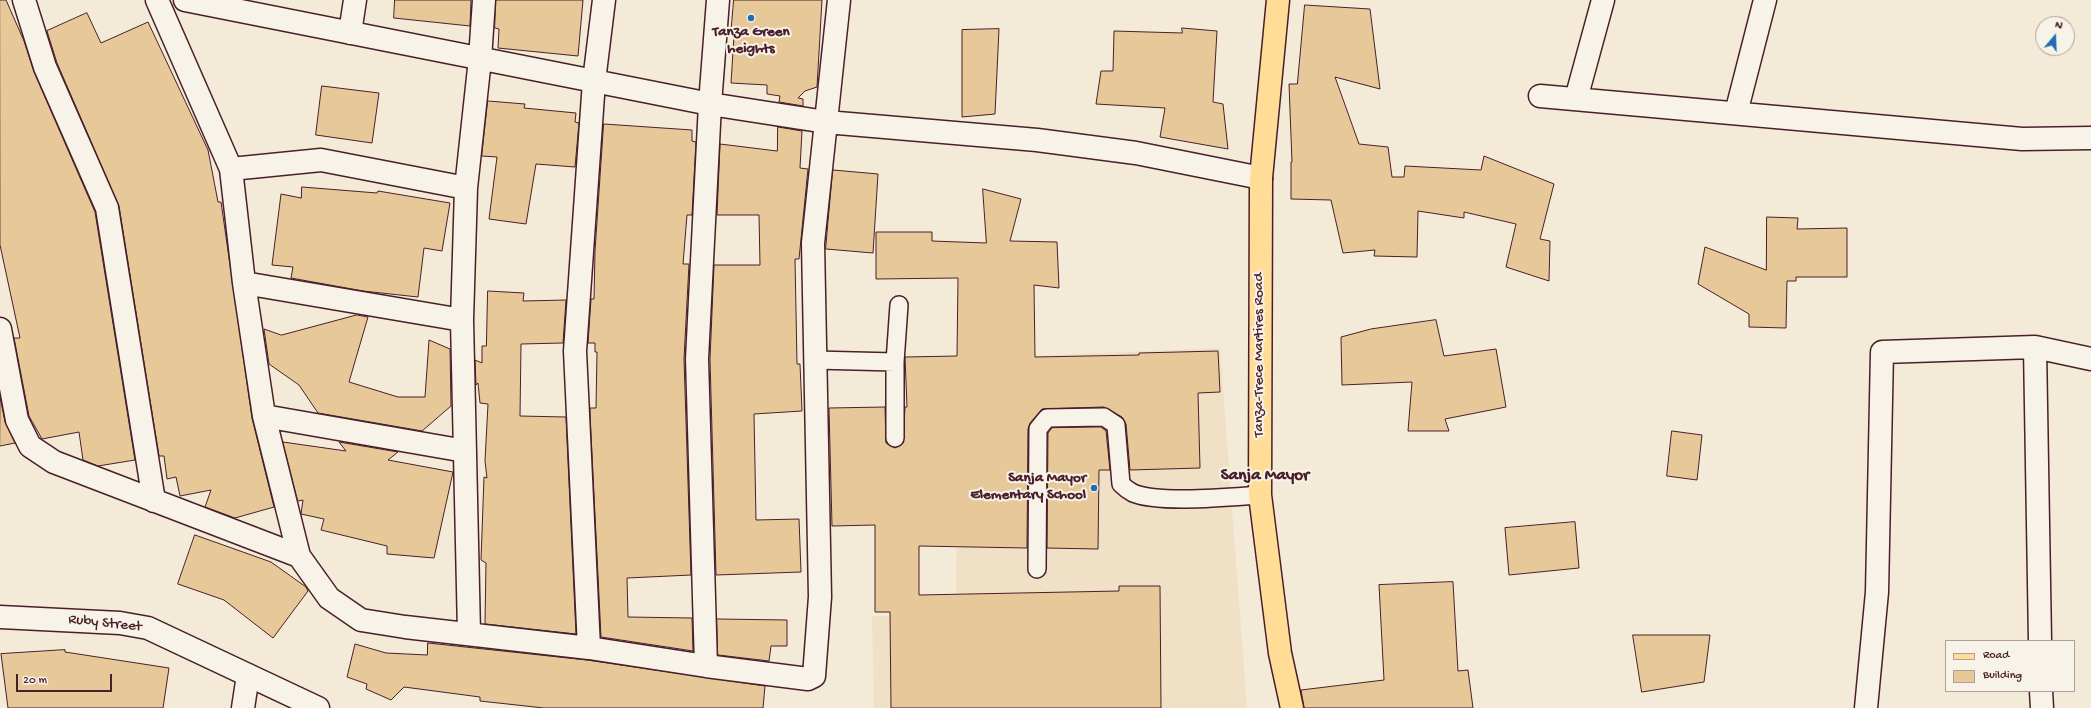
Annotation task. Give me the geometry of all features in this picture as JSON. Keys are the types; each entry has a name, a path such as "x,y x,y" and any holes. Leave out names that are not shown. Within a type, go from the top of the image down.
{"main road":[{"name":"Tanza-Trece Martires Road","path":"1278,0 1261,178 1260,495 1280,653 1292,708"}],"street":[{"path":"24,0 45,67 107,208 154,501"},
{"path":"157,0 231,169 244,283 264,416 298,556 329,598 361,620 405,628 589,648 706,666 808,679 814,676 820,597 813,243 839,0"},
{"path":"184,0 246,6 350,33 710,104 826,122 1037,140 1136,153 1261,178"},
{"path":"350,33 355,0"},
{"path":"469,634 462,320 466,188 480,59 484,0"},
{"path":"589,648 575,351 594,81 604,0"},
{"path":"706,666 697,360 710,104 718,0"},
{"path":"1576,99 1604,0"},
{"path":"1736,113 1766,0"},
{"path":"1540,96 2022,139 2091,138"},
{"path":"231,169 321,160 466,188"},
{"path":"244,283 462,320"},
{"path":"0,329 17,420 30,446 54,462 298,556"},
{"path":"2035,347 2040,640"},
{"path":"1866,708 1877,592 1882,352 2035,347 2091,359"},
{"path":"264,416 465,452"},
{"name":"Ruby Street","path":"0,617 120,623 148,628 318,708"},
{"path":"242,708 248,675"},
{"path":"2041,692 2042,708"}],"lane":[{"path":"896,438 895,362 899,305"},
{"path":"815,360 895,362"},
{"path":"1037,569 1038,429 1046,418 1104,417 1116,425 1121,484 1132,493 1153,498 1260,495"}],"shaded area":[{"name":"Sanja Mayor Elementary School","path":"1220,348 1247,708 874,708 872,616 956,617 958,359"}],"building":[{"path":"0,0 6,0 24,41 34,72 95,212 135,460 98,466 83,460 79,432 42,439 29,416 14,338 20,338 0,245"},
{"path":"395,0 471,0 470,26 394,18"},
{"path":"496,0 583,0 578,56 498,48 499,29 495,28"},
{"path":"734,0 822,0 817,87 805,91 798,98 803,99 803,106 779,102 780,96 767,94 767,85 731,83 734,36 731,35"},
{"path":"1305,5 1370,9 1380,89 1335,77 1359,144 1388,147 1392,177 1404,177 1405,166 1481,170 1484,156 1554,184 1540,239 1550,241 1549,281 1506,267 1516,224 1464,212 1464,218 1418,211 1417,257 1374,256 1375,250 1343,253 1331,200 1291,199 1292,162 1289,84 1297,84"},
{"path":"87,13 101,43 148,22 208,150 218,202 221,202 252,418 274,507 235,518 205,507 211,490 180,496 176,477 167,479 164,456 159,456 119,206 57,63 47,31"},
{"path":"1182,28 1217,31 1213,102 1223,104 1228,149 1160,137 1165,108 1096,104 1101,71 1113,71 1114,31 1182,33"},
{"path":"999,29 995,114 962,117 962,30"},
{"path":"322,86 379,93 372,143 316,135"},
{"path":"488,101 525,104 524,108 576,113 575,122 579,123 575,167 536,164 526,224 489,219 497,157 482,156"},
{"path":"604,124 692,130 692,141 696,142 692,215 687,215 683,264 689,264 684,359 691,575 627,578 628,617 692,618 693,651 601,637 590,414 590,408 596,408 597,352 595,352 595,343 588,343 591,299 594,299 595,251"},
{"path":"778,127 802,131 800,168 808,169 799,259 795,259 797,364 800,364 802,411 754,414 756,520 799,519 801,572 716,575 710,359 714,265 760,265 759,215 717,215 720,144 777,151"},
{"path":"833,170 878,174 873,253 826,249"},
{"path":"302,187 377,193 378,191 450,203 442,251 424,248 418,297 363,291 291,278 293,267 272,265 281,194 301,198"},
{"path":"983,189 1021,199 1010,241 1057,242 1059,288 1034,285 1035,357 1139,355 1139,353 1218,351 1220,392 1198,393 1200,468 1130,470 1126,424 1122,417 1104,407 1042,409 1030,423 1028,429 1027,548 919,546 919,595 1119,591 1119,586 1160,586 1161,708 891,708 890,612 875,612 875,525 832,526 829,408 885,407 886,443 895,448 903,443 905,407 907,407 905,357 957,356 958,278 876,279 876,232 932,232 932,241 986,243"},
{"path":"1767,217 1798,218 1797,229 1847,228 1847,277 1796,277 1796,281 1787,281 1786,328 1749,327 1749,314 1698,284 1705,247 1766,270"},
{"path":"488,291 524,293 523,301 566,300 563,343 521,344 520,416 566,417 576,634 485,624 486,563 481,560 484,477 487,478 485,461 488,404 480,403 478,383 476,385 475,360 482,363 482,346 486,346"},
{"path":"357,315 368,317 349,382 398,397 425,397 429,340 450,349 451,406 422,431 318,413 299,385 269,364 264,329 281,335"},
{"path":"1436,320 1444,356 1496,349 1506,407 1445,419 1449,431 1408,431 1412,382 1342,385 1341,337 1371,329"},
{"path":"0,397 5,422 15,443 0,446"},
{"path":"1101,427 1106,431 1110,470 1099,470 1098,549 1047,548 1048,433 1052,428"},
{"path":"1672,431 1702,435 1697,480 1667,476"},
{"path":"283,442 346,451 339,442 398,452 388,460 453,472 434,558 387,554 387,546 321,530 324,519 301,514 303,500 298,501"},
{"path":"1575,522 1579,568 1509,575 1505,528"},
{"path":"195,535 271,562 306,587 308,591 273,638 224,600 178,584"},
{"path":"1453,582 1458,671 1468,670 1473,708 1304,708 1301,690 1384,680 1379,585"},
{"path":"717,619 787,620 787,646 771,646 769,661 718,655"},
{"path":"1633,635 1710,635 1704,682 1642,692"},
{"path":"428,643 587,660 765,686 763,708 544,708 480,701 480,697 404,687 391,700 366,689 367,684 347,677 355,644 386,653 427,655"},
{"path":"65,650 65,652 169,668 163,708 8,708 1,654"}],"place":[{"name":"Tanza Green heights","path":"751,18"},
{"name":"Sanja Mayor Elementary School","path":"1094,488"}],"district":[{"name":"Sanja Mayor","path":"1265,476"}]}
